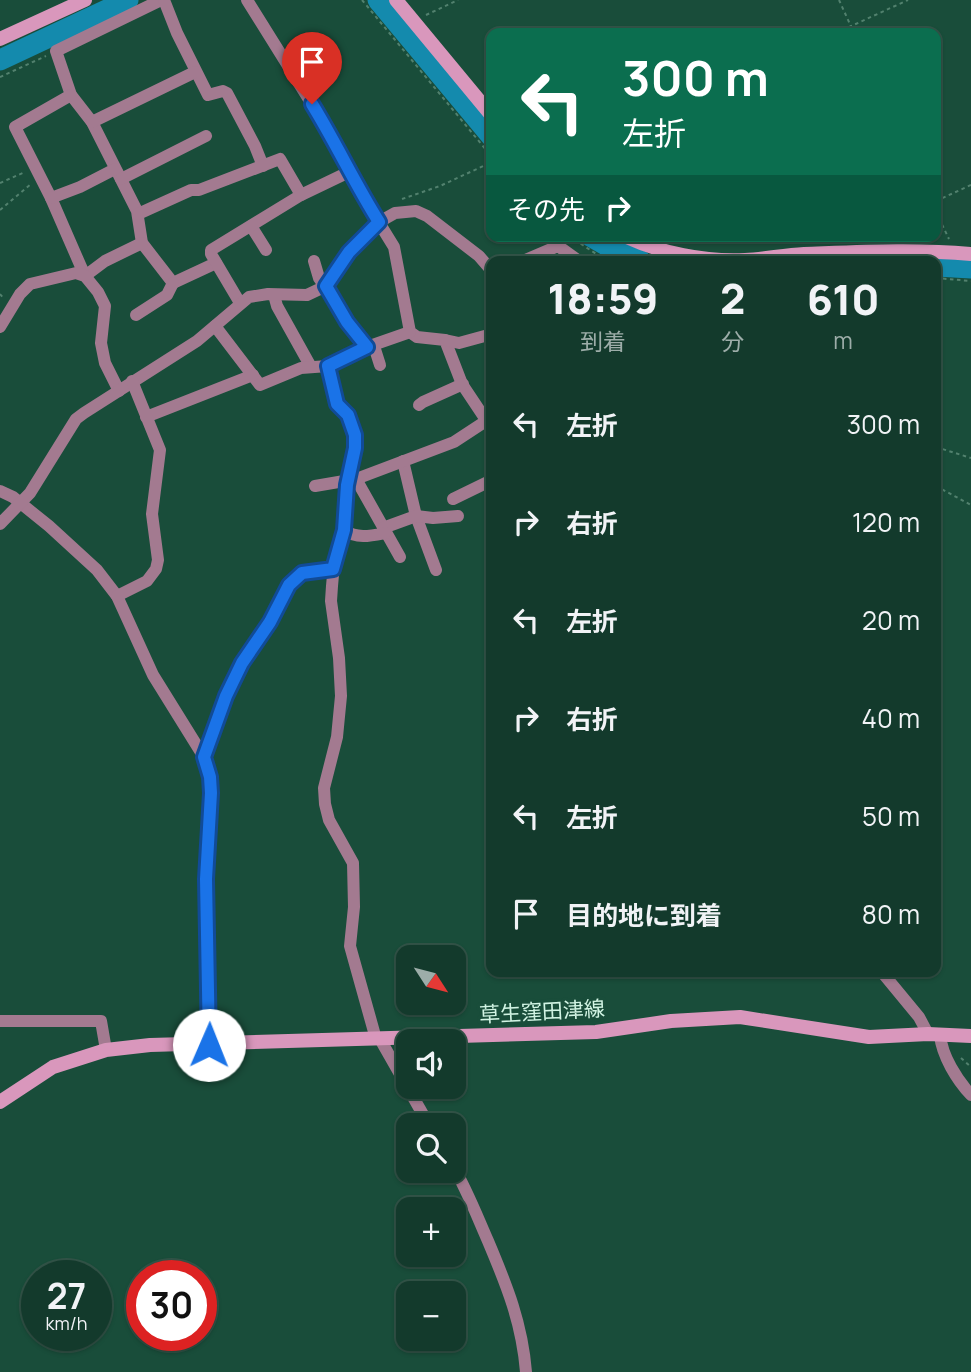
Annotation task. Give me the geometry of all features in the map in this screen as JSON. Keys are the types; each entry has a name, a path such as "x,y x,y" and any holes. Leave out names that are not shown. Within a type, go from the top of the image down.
{"main road":[{"path":"0,40 85,0"},
{"path":"396,0 486,109"},
{"path":"638,242 671,252 698,256"},
{"path":"774,256 894,251 971,254"},
{"name":"草生窪田津線","path":"0,1102 53,1067 106,1050 150,1045 596,1032 671,1021 740,1017 869,1037 934,1034 971,1036"}],"street":[{"path":"173,283 142,243 138,214 92,122 71,95 56,51 163,0 208,95 223,91 227,93 263,166"},
{"path":"247,0 338,146 362,195 398,257 410,332 417,337 459,343 486,336"},
{"path":"92,122 195,72"},
{"path":"71,95 15,127 51,198 85,276 105,306 100,344 105,363 119,391"},
{"path":"51,198 118,174 206,136"},
{"path":"138,214 191,190 199,190 281,159 300,195"},
{"path":"240,303 211,250 300,195 351,171"},
{"path":"0,524 21,503 61,447 76,419 197,341 249,297 307,295 326,286 349,252 379,222 403,211 422,213 486,264"},
{"path":"251,226 266,250"},
{"path":"85,276 105,261 142,243"},
{"path":"535,256 558,246 572,256"},
{"path":"314,261 319,278 347,322 370,346 380,365"},
{"path":"136,315 167,295 173,283 216,263"},
{"path":"0,327 20,293 30,284 76,273 85,276"},
{"path":"274,295 277,306 312,368"},
{"path":"215,326 260,385 301,368 328,366 370,346 410,332"},
{"path":"445,340 463,384 486,419"},
{"path":"328,366 337,404 348,415 355,435 353,479 400,557"},
{"path":"146,417 253,375"},
{"path":"117,596 147,581 156,569 158,560 152,514 160,450 132,381"},
{"path":"419,405 422,401 463,384"},
{"path":"315,486 353,479 454,442 486,427"},
{"path":"403,461 416,516 436,570"},
{"path":"353,479 347,485 344,530 333,569 331,601 342,685 337,737 324,788 325,804 329,820 353,863 354,907 350,946 378,1039 422,1113"},
{"path":"453,499 486,483"},
{"path":"0,491 21,503 96,570 117,596 153,675 204,757 211,793 206,879 209,1045"},
{"path":"344,530 353,536 362,537 384,531 416,516 458,516"},
{"path":"204,757 237,671 270,622 289,585 302,573 333,569"},
{"path":"886,977 941,1043 953,1070 971,1096"},
{"path":"0,1021 101,1021 106,1050"},
{"path":"462,1183 513,1301 523,1342 526,1372"}],"path":[{"path":"362,0 486,150"},
{"path":"412,21 458,0"},
{"path":"839,0 851,26"},
{"path":"847,28 908,0"},
{"path":"0,77 56,51"},
{"path":"399,200 440,186 486,165"},
{"path":"0,183 38,173"},
{"path":"0,211 7,207 38,173"},
{"path":"941,199 971,185"},
{"path":"941,223 955,253"},
{"path":"578,242 599,256"},
{"path":"941,278 971,281"},
{"path":"941,449 971,458"},
{"path":"941,489 971,505"}],"waterway":[{"path":"0,60 128,0"},
{"path":"378,0 486,130"},
{"path":"600,242 628,256"},
{"path":"941,266 971,268"}],"route":[{"path":"209,1045 206,879 211,793 204,757 226,696 242,663 270,622 289,585 302,573 333,569 344,530 347,485 355,435 348,415 339,409 337,404 328,366 367,347 347,322 326,286 349,252 379,222 312,104"}]}
